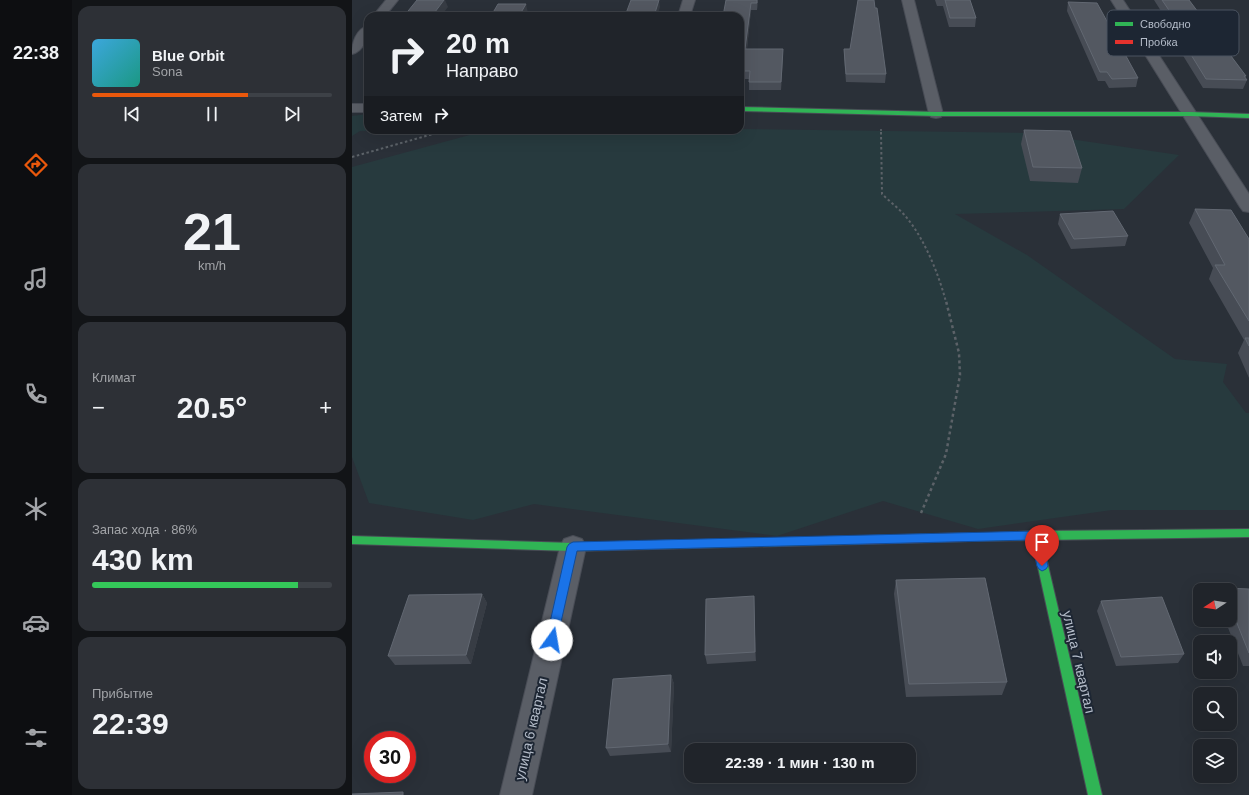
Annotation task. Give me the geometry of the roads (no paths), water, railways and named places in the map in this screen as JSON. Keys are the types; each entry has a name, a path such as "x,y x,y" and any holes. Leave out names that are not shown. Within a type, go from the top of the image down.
{"street":[{"path":"382,12 392,0"},
{"path":"685,12 689,0"},
{"path":"908,0 936,114"},
{"path":"1117,0 1123,10"},
{"path":"352,50 364,35"},
{"path":"1153,56 1249,207"},
{"path":"352,108 364,108"},
{"path":"744,109 936,114 1190,114 1249,116"},
{"path":"352,540 573,547 1036,535 1249,533"},
{"name":"улица 7 квартал","path":"1036,535 1095,795"},
{"name":"улица 6 квартал","path":"516,795 573,547"}]}
